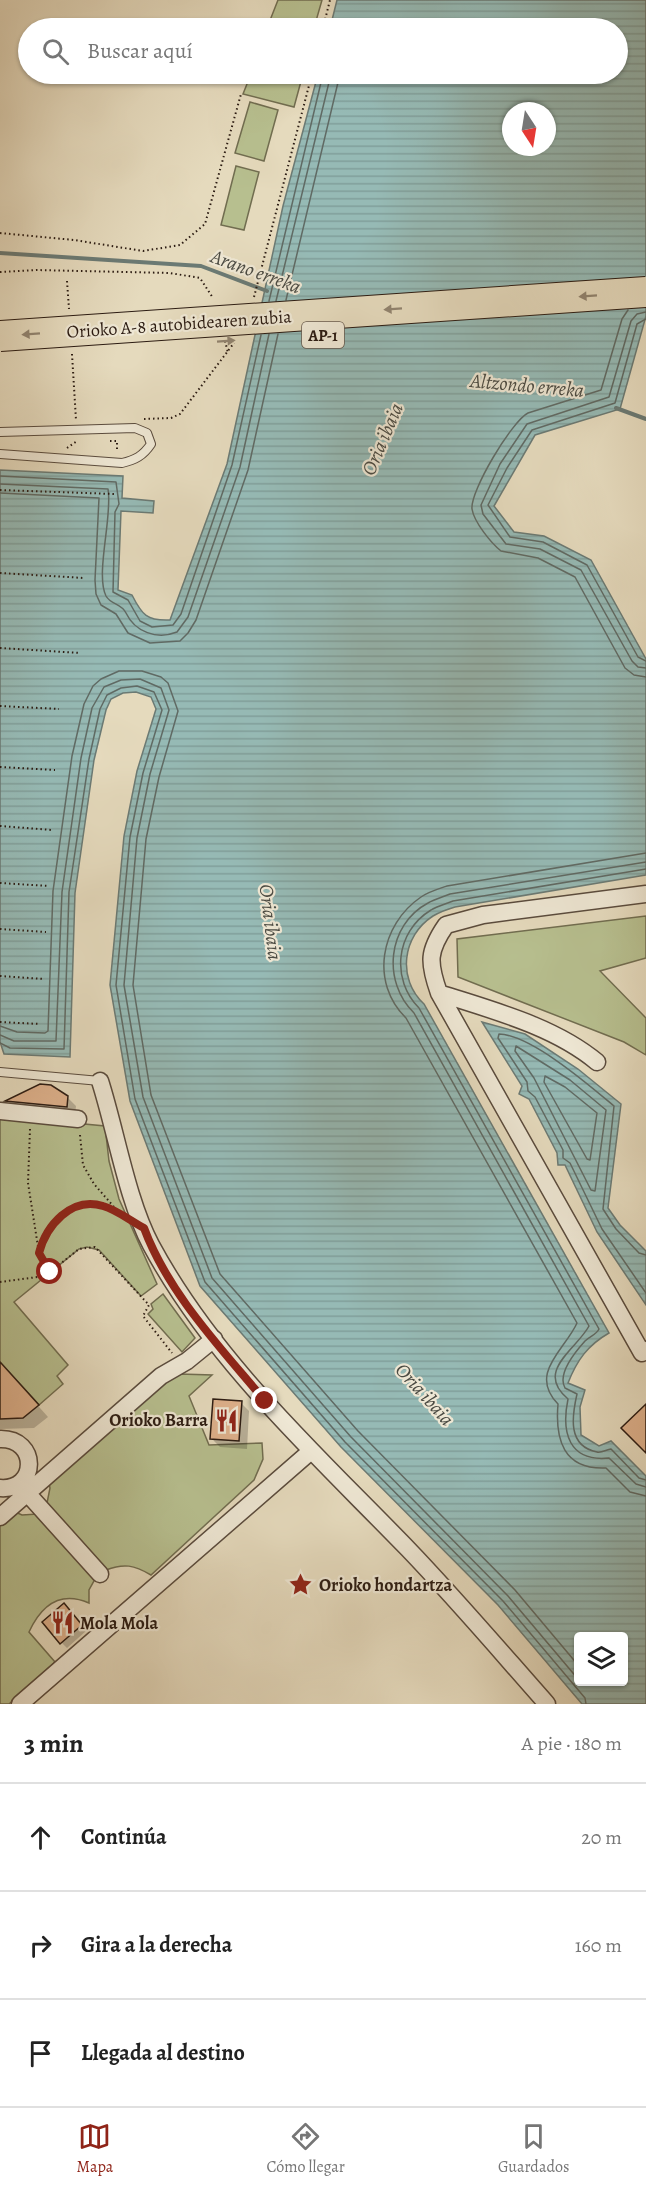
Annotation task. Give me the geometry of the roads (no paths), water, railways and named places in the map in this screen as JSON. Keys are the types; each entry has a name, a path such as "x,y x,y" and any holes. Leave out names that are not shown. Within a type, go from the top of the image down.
{"highway":[{"name":"Orioko A-8 autobidearen zubia","path":"0,336 646,292"},
{"name":"Orioko A-8 autobidearen zubia","path":"0,357 646,313"}],"street":[{"path":"646,894 483,915 446,925 432,946 432,975 439,993 642,1353 646,1350"},
{"path":"439,993 532,1026 581,1048 597,1062"},
{"path":"100,1081 128,1183 150,1243 185,1302 311,1451 409,1550 547,1704"},
{"path":"0,1111 78,1119"},
{"path":"0,1517 24,1489 161,1376 187,1361 214,1339"},
{"path":"0,1439 16,1442 28,1454 28,1471 24,1489"},
{"path":"20,1704 311,1451"},
{"path":"0,1488 24,1489 100,1574"}],"lane":[{"path":"0,432 135,428 147,433 151,444 145,453 135,460 122,463 0,454"},
{"path":"0,1072 100,1081"}],"water":[{"name":"Oria ibaia","path":"337,0 646,0 646,316 620,409 535,435 494,506 514,532 544,536 591,560 646,659 646,875 455,907 433,916 423,924 409,946 407,970 415,994 424,1004 609,1333 584,1354 568,1383 585,1390 580,1407 581,1435 599,1446 611,1441 646,1476 646,1704 582,1704 498,1605 341,1447 200,1286 130,1101 110,985 124,836 137,771 156,709 151,697 136,692 123,693 111,699 106,710 94,760 75,893 70,1057 4,1054 0,1042 0,470 123,476 122,498 154,501 153,513 121,511 118,590 132,595 142,612 151,618 170,620 227,464 283,206 315,84 628,84 628,18 332,18"},
{"path":"482,1022 525,1034 578,1069 621,1104 608,1208 620,1225 646,1251 646,1305 597,1232 565,1165 558,1165 557,1153 529,1099 519,1094 522,1086"}],"waterway":[{"name":"Arano erreka","path":"0,253 201,266 267,291"},
{"name":"Altzondo erreka","path":"616,408 646,419"}],"place":[{"name":"Orioko Barra","path":"226,1420"},
{"name":"Orioko hondartza","path":"301,1585"},
{"name":"Mola Mola","path":"62,1623"}]}
